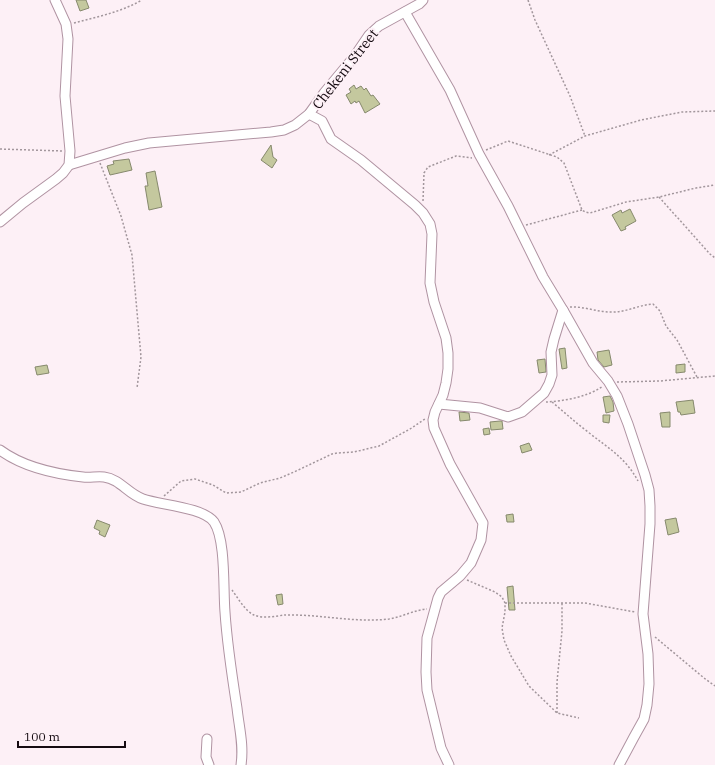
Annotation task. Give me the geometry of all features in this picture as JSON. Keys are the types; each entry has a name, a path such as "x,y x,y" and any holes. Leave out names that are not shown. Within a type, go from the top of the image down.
{"street":[{"path":"0,222 56,179 69,165 70,151 65,96 68,55 66,24 54,0"},
{"name":"Chekeni Street","path":"69,165 97,156 149,143 264,133 284,130 295,125 309,114 324,93 354,57 369,35 379,26 423,0"},
{"path":"405,12 450,90 479,154 543,278 593,363 617,396 645,475 650,498 650,524 643,614 648,654 648,705 644,719 619,765"},
{"path":"309,114 322,121 332,139 361,160 421,211 430,224 432,234 430,283 434,302 446,338 448,369 443,396 433,420 438,438 458,480 483,523 481,540 471,563 460,576 441,592 434,609 427,638 427,684 441,748 449,765"},
{"path":"437,408 480,408 508,417 522,412 544,393 549,384 552,375 551,352 563,310"},
{"path":"0,450 18,461 57,473 84,477 104,476 115,480 142,499 204,515 213,521 220,534 230,662 242,739 242,765"},
{"path":"207,739 206,757 209,765"}],"path":[{"path":"66,24 97,17 142,0"},
{"path":"528,0 535,20 570,96 585,136"},
{"path":"548,155 585,136 641,120 675,113 715,111"},
{"path":"421,211 424,174 428,167 456,156 471,159 489,148 508,141 557,157 564,163 582,210"},
{"path":"0,149 70,151"},
{"path":"97,156 118,210 132,255 142,357 137,388"},
{"path":"518,227 582,210 590,213 626,202 659,197 715,185"},
{"path":"659,197 715,258"},
{"path":"563,310 574,306 610,312 621,312 638,306 653,304 660,311 666,326 676,340 697,378"},
{"path":"545,402 552,402 588,393 597,390 608,382 660,381 715,376"},
{"path":"552,402 569,418 623,459 628,464 640,486"},
{"path":"157,502 181,481 195,479 226,493 241,492 260,483 280,478 332,454 354,452 379,446 410,429 437,408"},
{"path":"460,576 495,592 502,597 505,603 502,628 504,640 511,656 529,686 557,713 579,718"},
{"path":"224,581 246,608 254,615 261,617 301,616 368,620 403,616 422,610 434,609"},
{"path":"505,603 585,603 643,614"},
{"path":"557,713 556,682 562,631 562,603"},
{"path":"655,637 715,686"}],"building":[{"path":"76,0 86,0 89,8 80,11"},
{"path":"354,85 356,89 361,86 364,90 366,88 371,96 373,95 380,104 365,113 359,101 356,103 355,101 351,104 346,95 351,92 349,89"},
{"path":"271,145 273,157 277,160 272,168 261,160"},
{"path":"129,159 132,170 110,175 107,166 114,164 113,161"},
{"path":"155,171 162,207 149,210 145,186 148,186 146,173"},
{"path":"630,209 636,221 621,231 612,215 621,210 622,213"},
{"path":"565,348 567,368 562,369 559,349"},
{"path":"609,350 612,365 604,367 598,360 597,352"},
{"path":"545,359 546,372 539,373 537,360"},
{"path":"685,364 685,372 676,373 676,365"},
{"path":"47,365 49,373 37,375 35,367"},
{"path":"610,396 613,402 614,411 606,413 603,397"},
{"path":"693,400 695,413 681,415 680,412 678,412 676,402"},
{"path":"459,412 469,413 470,420 460,421"},
{"path":"670,412 670,427 662,427 660,413"},
{"path":"603,415 610,415 609,423 603,422"},
{"path":"502,421 503,429 491,430 490,422"},
{"path":"489,428 490,434 484,435 483,429"},
{"path":"529,443 532,450 522,453 520,446"},
{"path":"513,514 514,522 507,522 506,515"},
{"path":"676,518 679,532 668,535 665,520"},
{"path":"97,520 110,525 105,537 99,534 100,531 94,528"},
{"path":"513,586 515,610 509,610 507,587"},
{"path":"282,594 283,604 278,605 276,595"}]}
